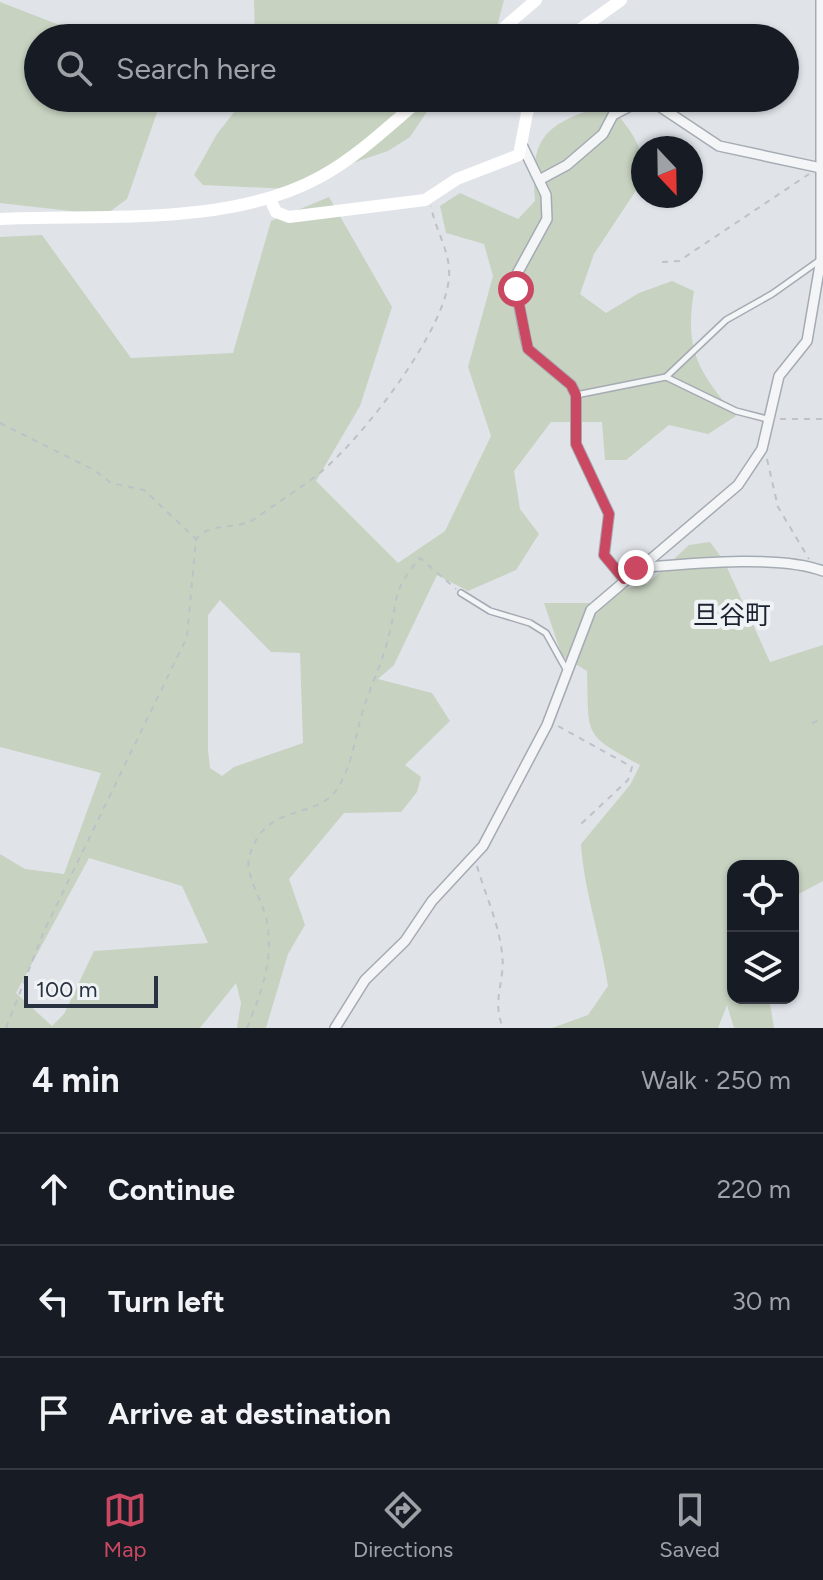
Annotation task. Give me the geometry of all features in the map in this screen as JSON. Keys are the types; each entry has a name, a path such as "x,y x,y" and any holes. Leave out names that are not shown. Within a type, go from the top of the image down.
{"street":[{"path":"508,24 536,0"},
{"path":"588,24 621,0"},
{"path":"335,1028 365,980 405,941 432,901 474,858 522,777 549,721 591,610 636,568 738,485 754,465 779,376 807,341 821,259 821,0"},
{"path":"0,219 197,212 270,199 321,177 405,112"},
{"path":"529,112 521,134 523,147 541,179 547,219 518,272 516,289 528,349 571,385 576,395 576,444 609,514 604,555 624,579"},
{"path":"541,179 567,165 603,134 613,115 619,112"},
{"path":"667,112 719,146 821,168"},
{"path":"270,199 281,217 410,204 430,197 457,179 519,155 523,147"},
{"path":"636,568 692,564 818,569"}],"lane":[{"path":"576,395 666,377 726,320 772,294 821,259"},
{"path":"666,377 736,411 767,419"},
{"path":"461,593 490,611 530,623 546,633 567,670"}],"path":[{"path":"662,262 679,261 784,188 821,168"},
{"path":"6,1028 44,931 187,637 196,539 206,529 253,520 288,492 308,483 336,459 404,376 430,328 449,275 430,197"},
{"path":"767,419 823,419"},
{"path":"0,423 94,470 111,483 144,490 196,539"},
{"path":"762,445 778,507 818,569"},
{"path":"247,1028 266,977 269,942 267,919 248,863 253,845 272,821 291,812 318,806 338,789 350,762 363,711 389,636 398,584 420,558 461,593"},
{"path":"812,723 823,719"},
{"path":"549,721 632,767 628,780 581,824"},
{"path":"474,858 502,951 503,970 496,1004 503,1028"}],"green space":[{"path":"254,0 504,0 498,24 255,24"},
{"path":"0,2 57,24 24,24 24,112 157,112 127,199 105,215 0,203"},
{"path":"234,112 427,112 410,137 388,151 326,172 290,189 203,185 194,175 217,134"},
{"path":"585,112 616,112 633,136 631,198 594,254 580,294 606,313 639,293 672,281 694,291 691,330 697,360 712,386 736,416 708,434 669,425 626,460 605,460 602,422 551,422 514,471 520,509 539,534 516,570 468,591 437,575 394,665 378,679 432,693 450,721 405,765 421,777 417,792 401,812 344,813 289,879 305,925 288,954 266,1028 237,1028 241,1003 236,983 200,1028 0,1028 0,854 25,869 64,874 101,773 0,747 0,237 42,235 131,358 233,353 271,221 329,197 392,307 360,406 316,481 398,563 445,531 491,436 468,367 493,276 484,244 446,233 440,206 460,193 518,219 535,201 534,178 540,145 558,125","holes":["220,600 271,652 300,653 303,743 234,767 222,776 210,768 208,615","89,858 182,886 208,943 94,951 64,1014 52,1026 16,993"]},
{"path":"710,542 724,561 770,662 823,645 823,881 799,894 799,860 727,860 727,1004 770,1004 774,1028 734,1028 727,1005 718,1028 552,1028 588,1015 608,986 581,844 630,785 640,765 598,739 592,731 587,671 562,656 544,603 595,603 614,591 647,584 689,545"}],"district":[{"name":"旦谷町","path":"732,615"}],"route":[{"path":"516,289 528,349 571,385 576,395 576,444 609,514 604,555 624,579 636,568"}]}
